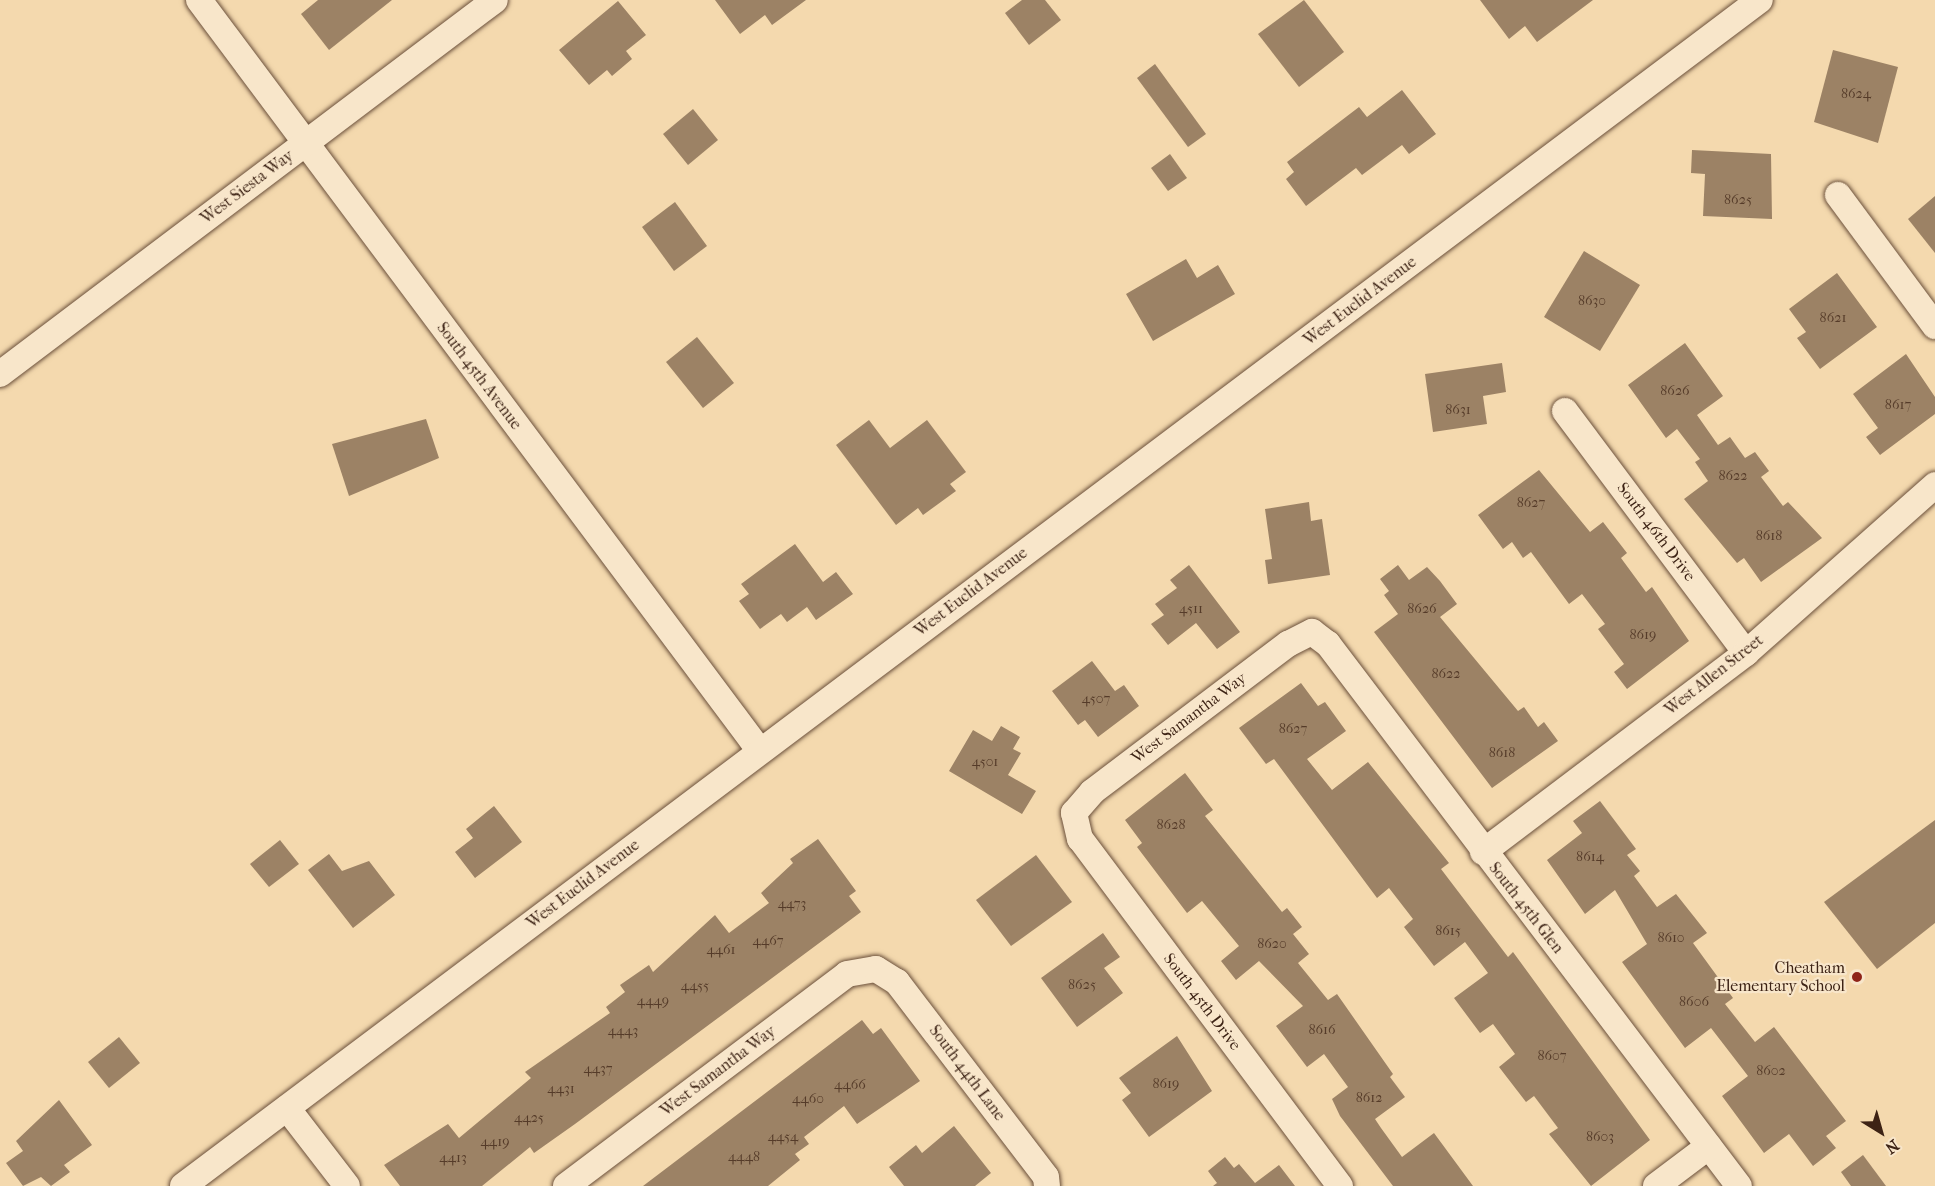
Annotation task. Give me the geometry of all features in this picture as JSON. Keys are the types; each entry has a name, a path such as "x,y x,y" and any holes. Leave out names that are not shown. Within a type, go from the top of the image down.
{"street":[{"name":"South 45th Avenue","path":"199,0 759,751"},
{"name":"West Siesta Way","path":"0,374 495,0"},
{"name":"West Euclid Avenue","path":"183,1186 1760,0"},
{"path":"1838,195 1935,326"},
{"name":"South 46th Drive","path":"1565,411 1746,653"},
{"name":"West Allen Street","path":"1483,852 1746,653 1935,485"},
{"name":"West Samantha Way","path":"1074,813 1092,792 1288,644 1312,632"},
{"name":"South 45th Glen","path":"1312,632 1328,644 1483,852 1739,1186"},
{"name":"South 45th Drive","path":"1074,813 1080,839 1340,1186"},
{"name":"West Samantha Way","path":"566,1186 847,974 876,969"},
{"name":"South 44th Lane","path":"876,969 897,982 1046,1177 1047,1186"},
{"path":"286,1108 347,1186"},
{"path":"1656,1186 1708,1146"}],"building":[{"path":"318,0 392,0 329,50 301,14"},
{"path":"715,0 806,0 772,25 765,15 740,34"},
{"path":"1022,0 1045,0 1061,20 1029,45 1005,13"},
{"path":"1304,0 1344,52 1299,87 1258,34"},
{"path":"1480,0 1593,0 1537,42 1525,26 1509,39"},
{"path":"618,1 646,35 626,51 632,59 612,76 607,70 589,85 559,50"},
{"path":"1833,50 1898,67 1878,143 1814,122"},
{"path":"1155,64 1206,134 1188,147 1137,78"},
{"path":"1402,90 1436,134 1409,154 1402,145 1362,175 1356,168 1306,206 1286,179 1294,172 1287,162 1359,107 1367,117"},
{"path":"693,109 718,140 688,165 663,134"},
{"path":"1692,150 1771,154 1772,219 1703,216 1705,174 1691,173"},
{"path":"1170,154 1187,178 1168,191 1151,168"},
{"path":"1935,196 1935,253 1908,219"},
{"path":"675,202 707,246 674,271 642,227"},
{"path":"1584,251 1640,285 1600,351 1544,317"},
{"path":"1186,259 1197,278 1218,265 1235,294 1153,341 1126,294"},
{"path":"1837,273 1877,327 1820,369 1797,338 1806,332 1789,309"},
{"path":"697,337 734,383 703,408 666,362"},
{"path":"1685,343 1723,396 1697,415 1718,445 1730,437 1745,458 1755,452 1769,471 1761,477 1783,506 1788,502 1822,538 1761,582 1744,558 1737,563 1684,499 1708,481 1695,462 1700,459 1677,429 1666,438 1628,385"},
{"path":"1906,354 1935,397 1935,414 1880,455 1866,437 1878,428 1853,394"},
{"path":"1502,363 1506,392 1483,396 1487,424 1433,432 1425,374"},
{"path":"426,419 439,458 349,496 332,444"},
{"path":"869,420 890,448 927,420 966,472 950,484 956,491 923,515 918,508 896,525 836,445"},
{"path":"1539,470 1590,532 1603,522 1627,553 1621,558 1646,592 1652,587 1689,641 1627,689 1614,672 1624,664 1598,629 1605,624 1582,594 1569,604 1531,552 1523,558 1512,542 1503,549 1478,515"},
{"path":"1309,502 1311,521 1322,519 1330,575 1268,584 1265,560 1272,559 1265,509"},
{"path":"795,544 823,582 836,572 853,594 816,620 807,607 787,622 781,614 760,629 739,601 749,594 741,584"},
{"path":"1189,565 1240,632 1217,649 1196,623 1168,645 1151,624 1164,615 1155,604 1177,588 1170,580"},
{"path":"1398,565 1409,580 1427,567 1440,581 1457,604 1440,617 1518,711 1524,707 1538,727 1544,722 1558,741 1492,788 1374,632 1398,614 1384,595 1389,591 1380,579"},
{"path":"1092,661 1115,691 1124,685 1139,706 1098,737 1085,720 1078,725 1052,691"},
{"path":"1301,683 1318,706 1325,702 1346,731 1307,759 1332,790 1368,762 1449,863 1441,869 1508,957 1513,952 1650,1140 1591,1186 1549,1134 1558,1128 1534,1096 1526,1102 1499,1067 1515,1054 1493,1024 1480,1033 1454,998 1488,973 1465,942 1434,966 1404,927 1413,919 1389,888 1377,898 1274,759 1266,764 1239,728"},
{"path":"1001,726 1020,737 1013,749 1021,753 1008,775 1036,791 1022,814 949,771 973,730 992,741"},
{"path":"1185,773 1213,810 1205,816 1282,912 1287,908 1302,927 1293,934 1309,954 1298,963 1328,1000 1337,994 1393,1074 1390,1077 1405,1097 1375,1119 1381,1128 1402,1157 1434,1133 1473,1186 1393,1186 1340,1116 1332,1099 1348,1087 1324,1054 1307,1067 1276,1026 1303,1006 1259,961 1236,980 1221,961 1239,946 1202,901 1187,913 1137,847 1142,843 1125,820"},
{"path":"1600,801 1636,849 1627,855 1640,871 1634,876 1657,907 1676,894 1707,933 1693,943 1733,998 1725,1004 1755,1042 1774,1027 1846,1121 1826,1136 1836,1148 1813,1166 1789,1134 1764,1153 1722,1096 1748,1076 1711,1028 1685,1048 1622,962 1647,944 1615,890 1585,914 1547,860 1582,833 1573,821"},
{"path":"494,806 522,842 475,878 455,852 473,838 466,829"},
{"path":"1935,820 1935,923 1877,969 1824,902"},
{"path":"818,839 856,891 849,896 861,912 575,1124 534,1153 530,1147 482,1186 400,1186 384,1165 448,1124 459,1138 531,1078 525,1072 610,1013 606,1007 625,992 620,985 649,965 653,972 715,915 729,933 769,903 761,893 793,863 790,859"},
{"path":"280,840 299,864 269,887 250,864"},
{"path":"329,854 342,871 369,861 395,895 353,928 308,870"},
{"path":"1036,855 1072,902 1011,946 976,900"},
{"path":"1103,933 1120,957 1104,968 1123,993 1077,1027 1041,978"},
{"path":"862,1020 873,1034 881,1028 920,1081 857,1124 844,1106 804,1137 809,1144 795,1154 800,1160 768,1186 643,1186"},
{"path":"1177,1036 1212,1091 1149,1137 1122,1100 1131,1093 1119,1078"},
{"path":"119,1037 140,1063 109,1088 88,1062"},
{"path":"59,1100 92,1145 64,1165 70,1172 51,1186 41,1177 23,1186 6,1163 23,1151 16,1141"},
{"path":"954,1126 991,1173 975,1186 904,1186 889,1167 916,1145 922,1153"},
{"path":"1863,1155 1886,1186 1851,1186 1841,1172"},
{"path":"1225,1157 1234,1168 1239,1164 1255,1183 1279,1165 1295,1186 1213,1186 1217,1183 1208,1171"}],"place":[{"name":"Cheatham Elementary School","path":"1857,977"}]}
